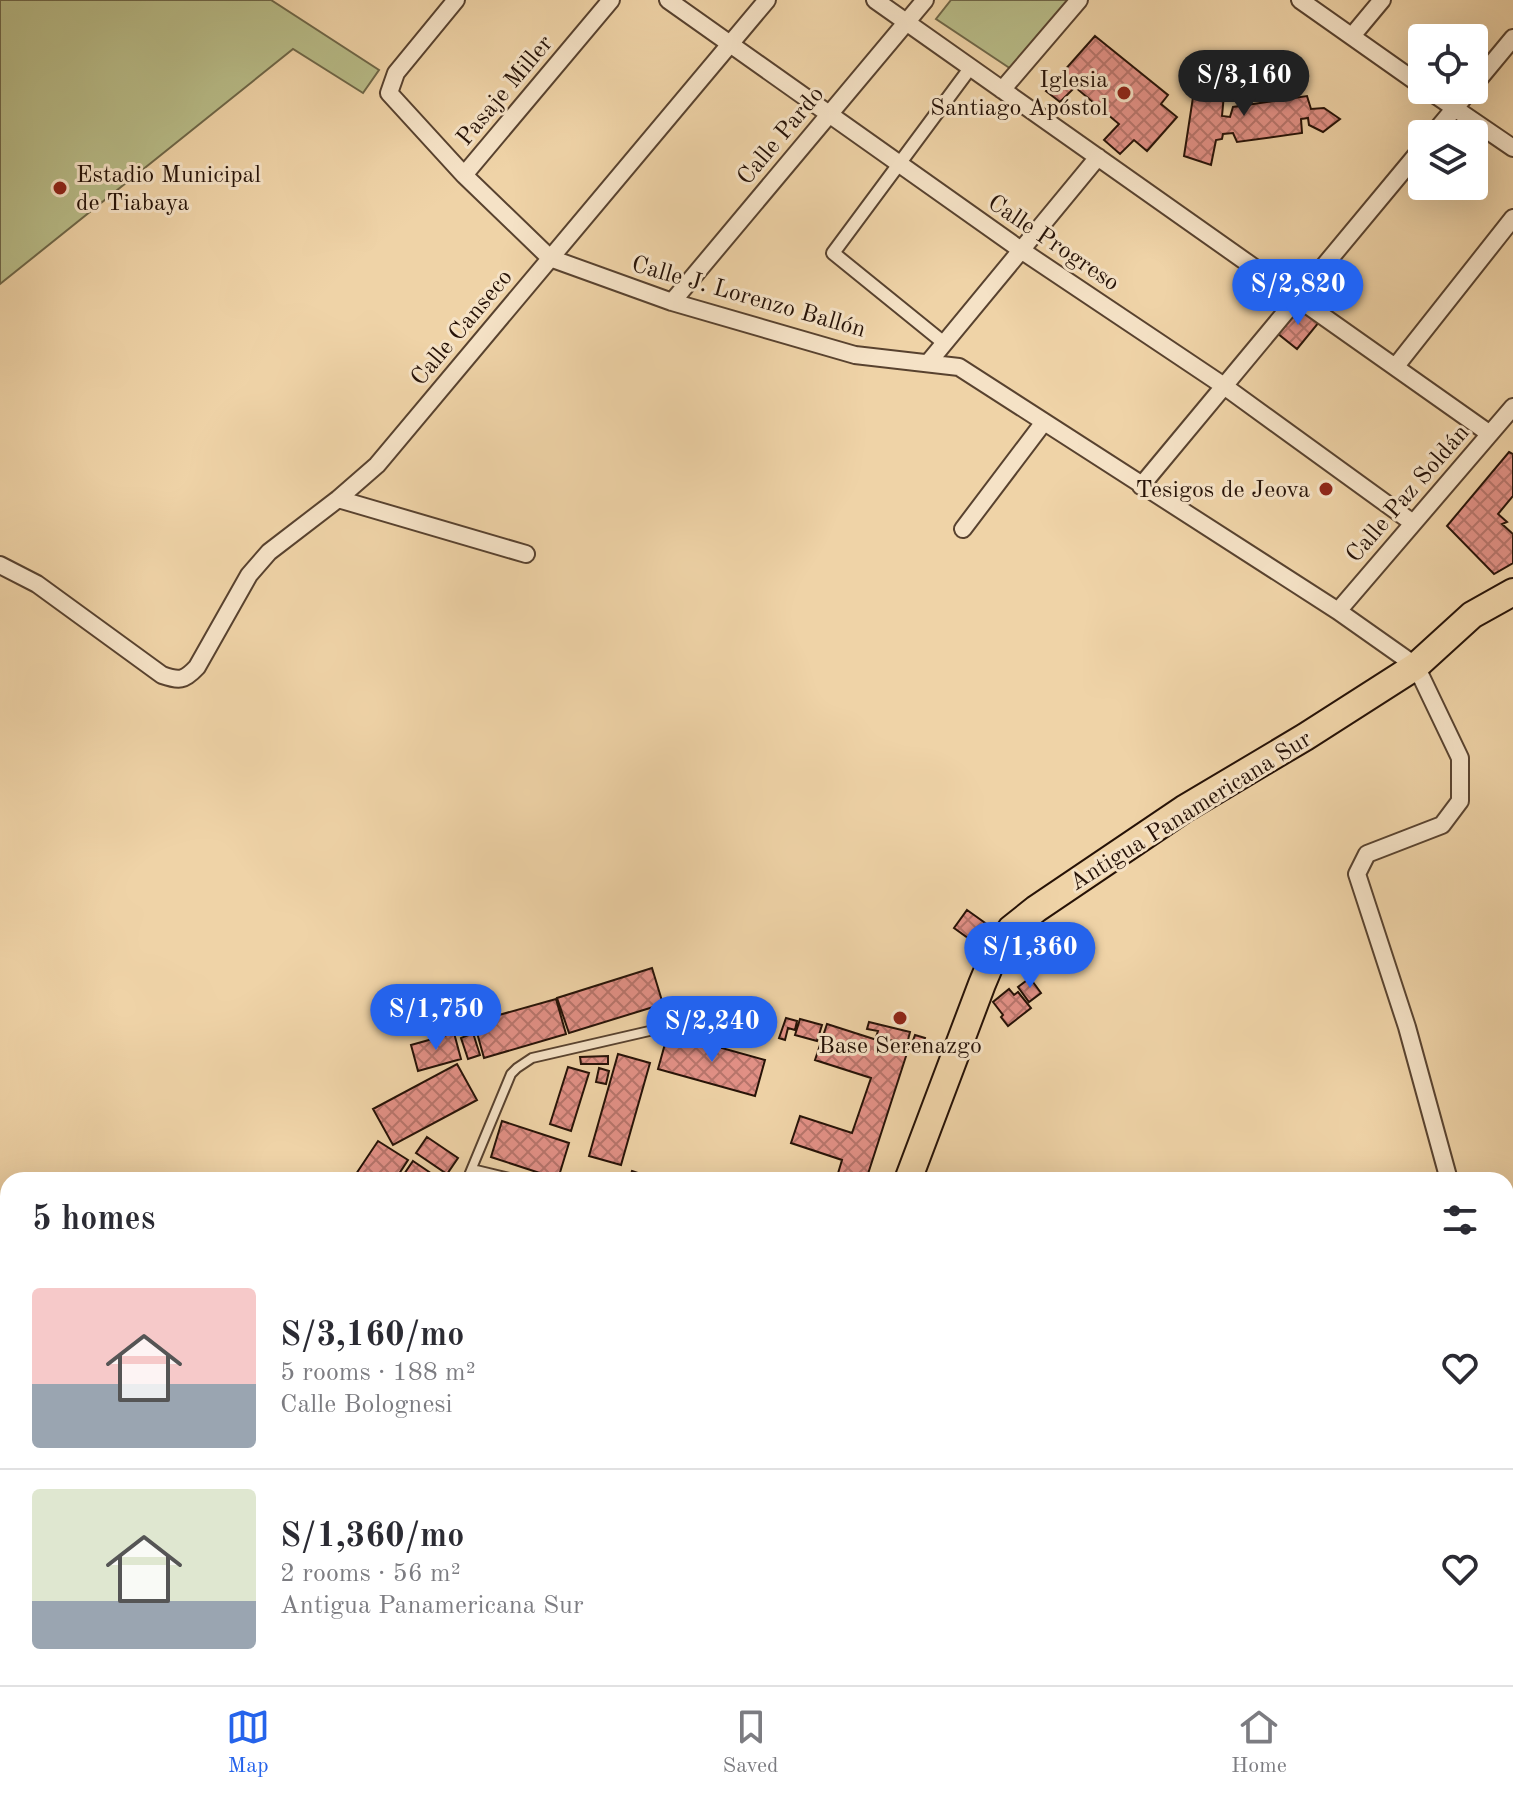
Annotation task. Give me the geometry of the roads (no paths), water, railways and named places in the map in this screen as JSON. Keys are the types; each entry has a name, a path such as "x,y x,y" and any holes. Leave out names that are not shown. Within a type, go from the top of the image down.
{"main road":[{"name":"Antigua Panamericana Sur","path":"911,1172 995,953 1011,929 1184,809 1416,666 1472,615 1513,592"}],"street":[{"name":"Calle J. Lorenzo Ballón","path":"456,0 396,73 389,93 464,175 550,258 672,302 855,355 959,367 1338,611 1416,666"},
{"name":"Pasaje Miller","path":"464,175 611,0"},
{"name":"Calle Progreso","path":"668,0 1021,250 1224,386 1413,523"},
{"name":"Calle Canseco","path":"0,565 37,584 162,675 176,680 188,677 197,667 249,575 269,552 377,465 767,0"},
{"path":"875,0 1490,434"},
{"name":"Calle Pardo","path":"672,302 925,0"},
{"path":"1002,90 1079,0"},
{"path":"1300,0 1408,76"},
{"path":"1352,36 1382,0"},
{"path":"1488,68 1513,38"},
{"path":"944,343 833,253 971,67"},
{"path":"1447,104 1513,148"},
{"path":"1445,120 1458,104"},
{"path":"928,363 1098,157"},
{"path":"1141,486 1408,165"},
{"path":"1396,366 1513,218"},
{"name":"Calle Paz Soldán","path":"1338,611 1513,407"},
{"path":"963,529 1044,422"},
{"path":"338,499 526,554"},
{"path":"1416,666 1460,758 1460,801 1442,825 1367,854 1357,874 1407,1027 1447,1172"}],"lane":[{"path":"471,1172 511,1074 517,1068 532,1058 671,1026"},
{"path":"472,1169 485,1172"}],"place":[{"name":"Iglesia Santiago Apóstol","path":"1124,93"},
{"name":"Estadio Municipal de Tiabaya","path":"60,188"},
{"name":"Tesigos de Jeova","path":"1326,489"},
{"name":"Base Serenazgo","path":"900,1018"}]}
